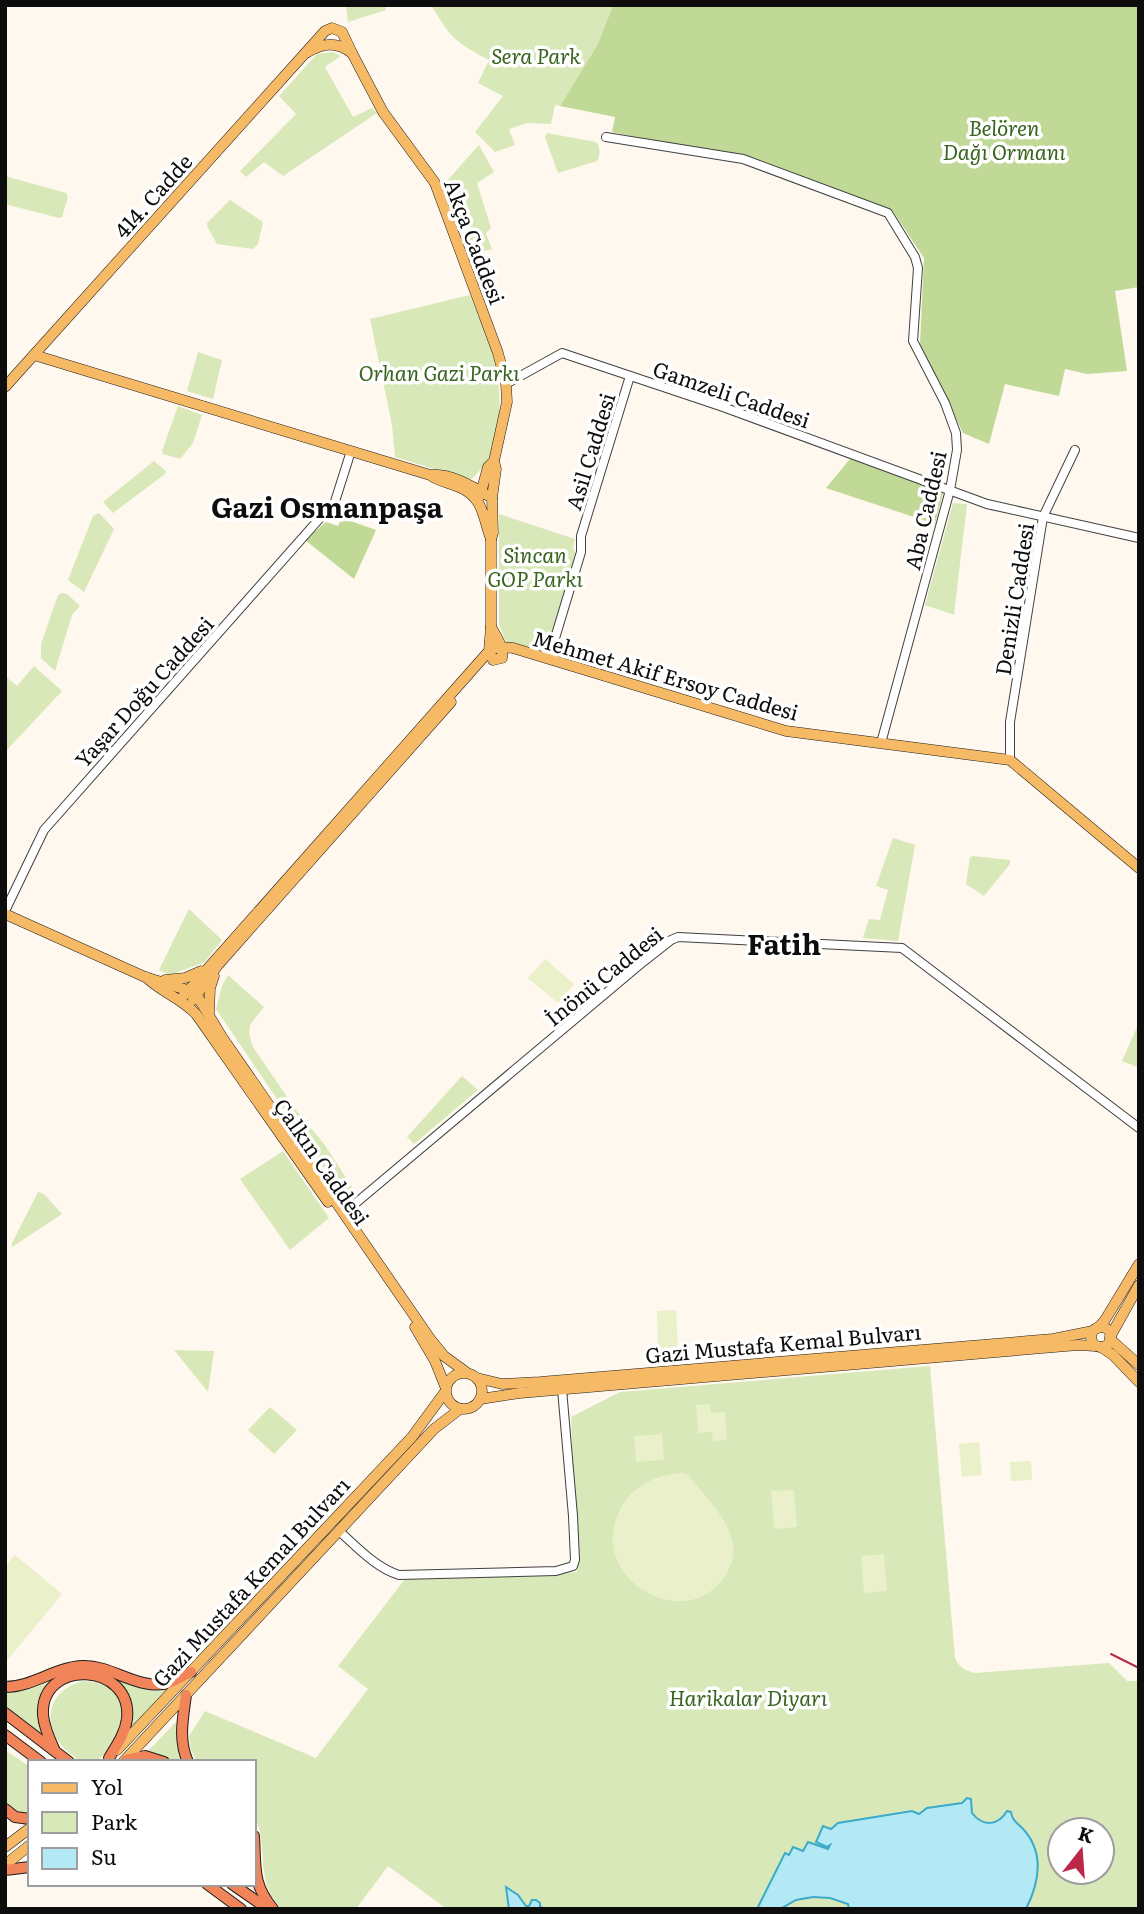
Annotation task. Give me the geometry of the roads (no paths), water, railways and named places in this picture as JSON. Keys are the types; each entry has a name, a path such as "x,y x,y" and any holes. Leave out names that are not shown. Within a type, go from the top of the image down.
{"highway":[{"path":"5,1687 33,1682 75,1666 96,1667 144,1683 161,1684 172,1682 191,1672"},
{"path":"55,1751 43,1713 46,1699 62,1679 88,1673 108,1680 116,1687 125,1703 127,1720 123,1733 107,1760"},
{"path":"186,1695 181,1734 187,1760"},
{"path":"5,1713 66,1760"},
{"path":"5,1735 37,1760"},
{"path":"5,1745 36,1760"},
{"path":"129,1760 145,1756 158,1760"},
{"path":"5,1810 15,1817 28,1819"},
{"path":"5,1870 28,1867"},
{"path":"256,1880 262,1895 274,1909"},
{"path":"204,1886 218,1892"},
{"path":"210,1886 241,1909"},
{"path":"235,1886 268,1909"}],"main road":[{"name":"414. Cadde","path":"5,387 327,29"},
{"name":"Akça Caddesi","path":"327,29 342,32 383,112 424,165 438,189 498,353 506,384 506,412 494,461 496,469 492,498"},
{"path":"306,53 321,45 332,44 352,53"},
{"path":"34,355 430,475 465,490 488,511"},
{"name":"Akça Caddesi","path":"480,491 488,467 494,461"},
{"path":"430,475 437,474 492,498"},
{"path":"480,491 488,511"},
{"name":"Mehmet Akif Ersoy Caddesi","path":"492,498 488,511 491,539 491,627 496,654"},
{"path":"191,993 217,967 477,671 496,654"},
{"path":"184,1003 205,969 496,654"},
{"name":"Mehmet Akif Ersoy Caddesi","path":"496,654 549,658 786,731 1009,763"},
{"name":"Mehmet Akif Ersoy Caddesi","path":"496,654 547,664 790,737 1009,763"},
{"path":"1009,763 1139,868"},
{"path":"1009,763 1139,874"},
{"name":"Çalkın Caddesi","path":"5,912 145,976 191,993 209,1013 222,1037 412,1322 435,1362 445,1389"},
{"path":"209,1013 210,988 217,967"},
{"name":"Çalkın Caddesi","path":"163,981 185,978 205,969"},
{"name":"Çalkın Caddesi","path":"145,976 184,1003 431,1340 444,1356 466,1372"},
{"path":"1139,1264 1091,1339 1139,1382"},
{"path":"1098,1347 1108,1344 1139,1286"},
{"path":"1095,1329 1106,1329 1110,1338 1139,1365"},
{"name":"Gazi Mustafa Kemal Bulvarı","path":"477,1378 502,1384 540,1382 1053,1339 1095,1329"},
{"name":"Gazi Mustafa Kemal Bulvarı","path":"480,1399 562,1389 1077,1345 1098,1347"},
{"path":"466,1372 477,1378 482,1388 480,1399 472,1407 460,1409 449,1402 445,1389 455,1374 466,1372"},
{"name":"Gazi Mustafa Kemal Bulvarı","path":"107,1760 412,1437 445,1389"},
{"name":"Gazi Mustafa Kemal Bulvarı","path":"126,1760 434,1429 460,1409"},
{"path":"5,1847 28,1830"},
{"path":"5,1864 28,1847"}],"street":[{"name":"Aba Caddesi","path":"606,137 743,159 888,213 917,263 913,341 945,403 956,433 957,450 950,491 881,743"},
{"name":"Gamzeli Caddesi","path":"506,384 562,353 723,407 987,504 1139,538"},
{"name":"Asil Caddesi","path":"549,658 581,552 581,536 630,376"},
{"name":"Denizli Caddesi","path":"1009,763 1010,722 1043,517 1075,450"},
{"name":"Yaşar Doğu Caddesi","path":"5,912 44,830 330,510 351,451"},
{"name":"İnönü Caddesi","path":"341,1215 643,962 678,937 902,948 1139,1128"},
{"path":"339,1531 382,1568 399,1576 556,1571 573,1566 573,1516 562,1389"}],"water":[{"path":"967,1798 971,1799 972,1813 976,1818 990,1823 999,1820 1007,1811 1011,1812 1014,1820 1031,1839 1038,1869 1026,1909 849,1909 848,1904 830,1898 813,1897 796,1900 780,1909 757,1909 785,1853 789,1855 793,1847 803,1851 808,1842 828,1849 830,1845 827,1847 816,1842 823,1826 831,1829 838,1823 912,1811 919,1814 927,1808 962,1803"},
{"path":"506,1887 518,1895 526,1906 536,1900 540,1907 547,1909 509,1909"}],"railway":[{"path":"1111,1654 1139,1668"}],"district":[{"name":"Gazi Osmanpaşa","path":"327,506"},
{"name":"Fatih","path":"784,943"}],"park label":[{"name":"Sera Park","path":"536,54"},
{"name":"Belören Dağı Ormanı","path":"1004,138"},
{"name":"Orhan Gazi Parkı","path":"439,371"},
{"name":"Sincan GOP Parkı","path":"535,565"},
{"name":"Harikalar Diyarı","path":"748,1696"}]}
